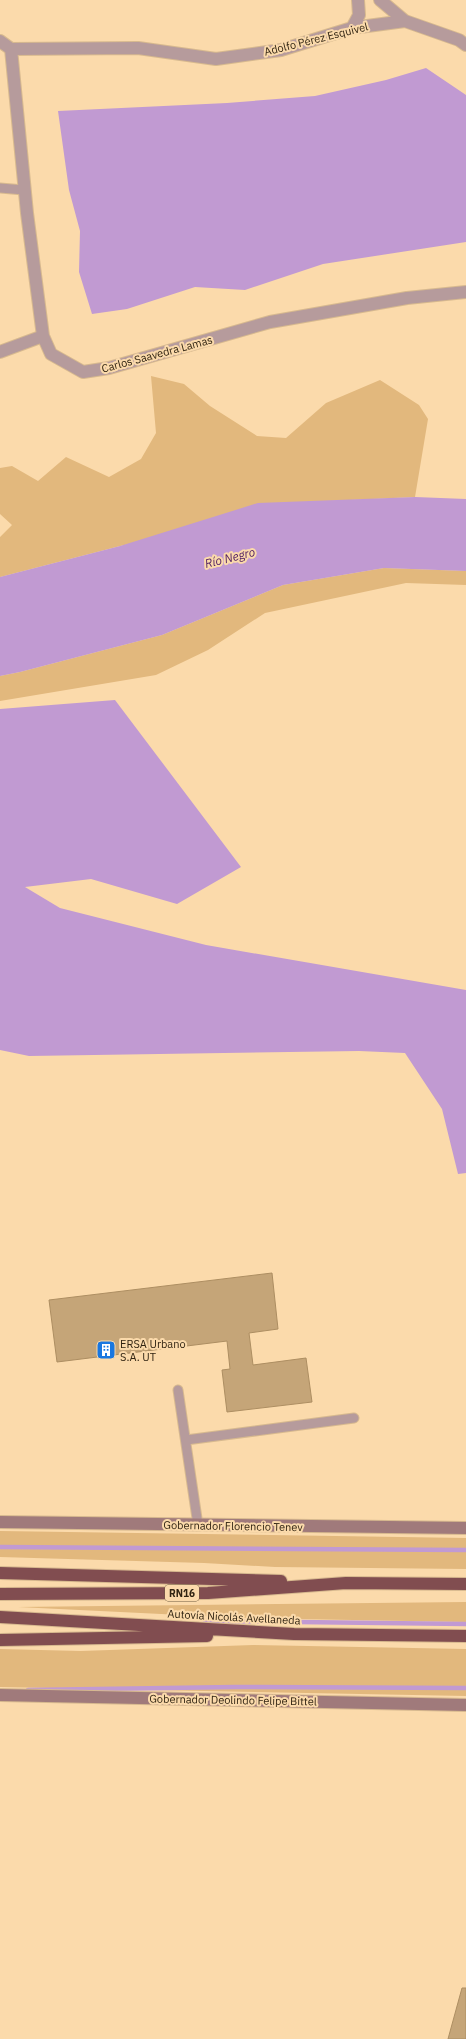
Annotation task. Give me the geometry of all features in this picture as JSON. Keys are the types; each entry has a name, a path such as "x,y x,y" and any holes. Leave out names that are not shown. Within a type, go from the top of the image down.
{"highway":[{"path":"0,1573 346,1583"},
{"name":"Autovía Nicolás Avellaneda","path":"0,1594 208,1593 346,1583 466,1584"},
{"name":"Autovía Nicolás Avellaneda","path":"0,1617 294,1634 466,1636"},
{"path":"0,1640 294,1634"}],"street":[{"path":"352,28 359,15 358,0"},
{"path":"380,0 405,21 459,40 466,45"},
{"name":"Adolfo Pérez Esquivel","path":"11,48 138,48 216,59 281,50 352,28 405,21"},
{"path":"0,42 11,48"},
{"name":"Carlos Saavedra Lamas","path":"11,48 24,190 42,336 52,354 83,372 109,368 270,322 407,298 466,292"},
{"path":"0,352 42,336"},
{"name":"Gobernador Florencio Tenev","path":"0,1522 466,1528"},
{"name":"Gobernador Deolindo Felipe Bittel","path":"0,1695 466,1705"}],"lane":[{"path":"0,188 24,190"},
{"path":"178,1390 198,1525"},
{"path":"186,1440 354,1418"}],"shaded area":[{"path":"151,376 184,384 210,406 257,436 286,438 326,403 380,380 419,405 428,419 415,497 329,501 120,546 0,577 0,537 12,525 0,514 0,468 12,466 38,481 66,457 109,477 141,459 156,433"},
{"path":"384,568 466,571 466,585 406,583 265,613 208,650 156,675 0,701 0,676 162,635 283,585"},
{"path":"0,1531 466,1538 466,1569 275,1567 204,1563 0,1557"},
{"path":"466,1602 466,1622 243,1618 18,1607"},
{"path":"253,1645 466,1649 466,1696 0,1687 0,1649 81,1651"}],"water":[{"path":"426,68 466,95 466,242 323,264 245,290 195,287 127,309 92,314 79,272 80,231 69,190 58,111 227,103 315,96 386,80"},
{"name":"Río Negro","path":"415,497 466,499 466,571 384,568 283,585 162,635 0,676 0,577 120,546 258,503"},
{"path":"115,700 241,867 177,904 91,879 25,887 60,908 206,945 466,990 466,1173 458,1174 442,1109 405,1053 359,1051 29,1056 0,1050 0,709"}],"building":[{"name":"ERSA Urbano S.A. UT","path":"272,1273 278,1329 249,1333 253,1365 306,1358 312,1402 227,1412 222,1370 230,1369 227,1341 57,1362 49,1300"},
{"path":"462,1988 466,1988 466,2039 448,2039"}],"waterway":[{"path":"0,1547 466,1550"},
{"path":"205,1621 466,1624"},
{"path":"28,1690 235,1687 466,1688"}],"place":[{"name":"ERSA Urbano S.A. UT","path":"106,1350"}]}
